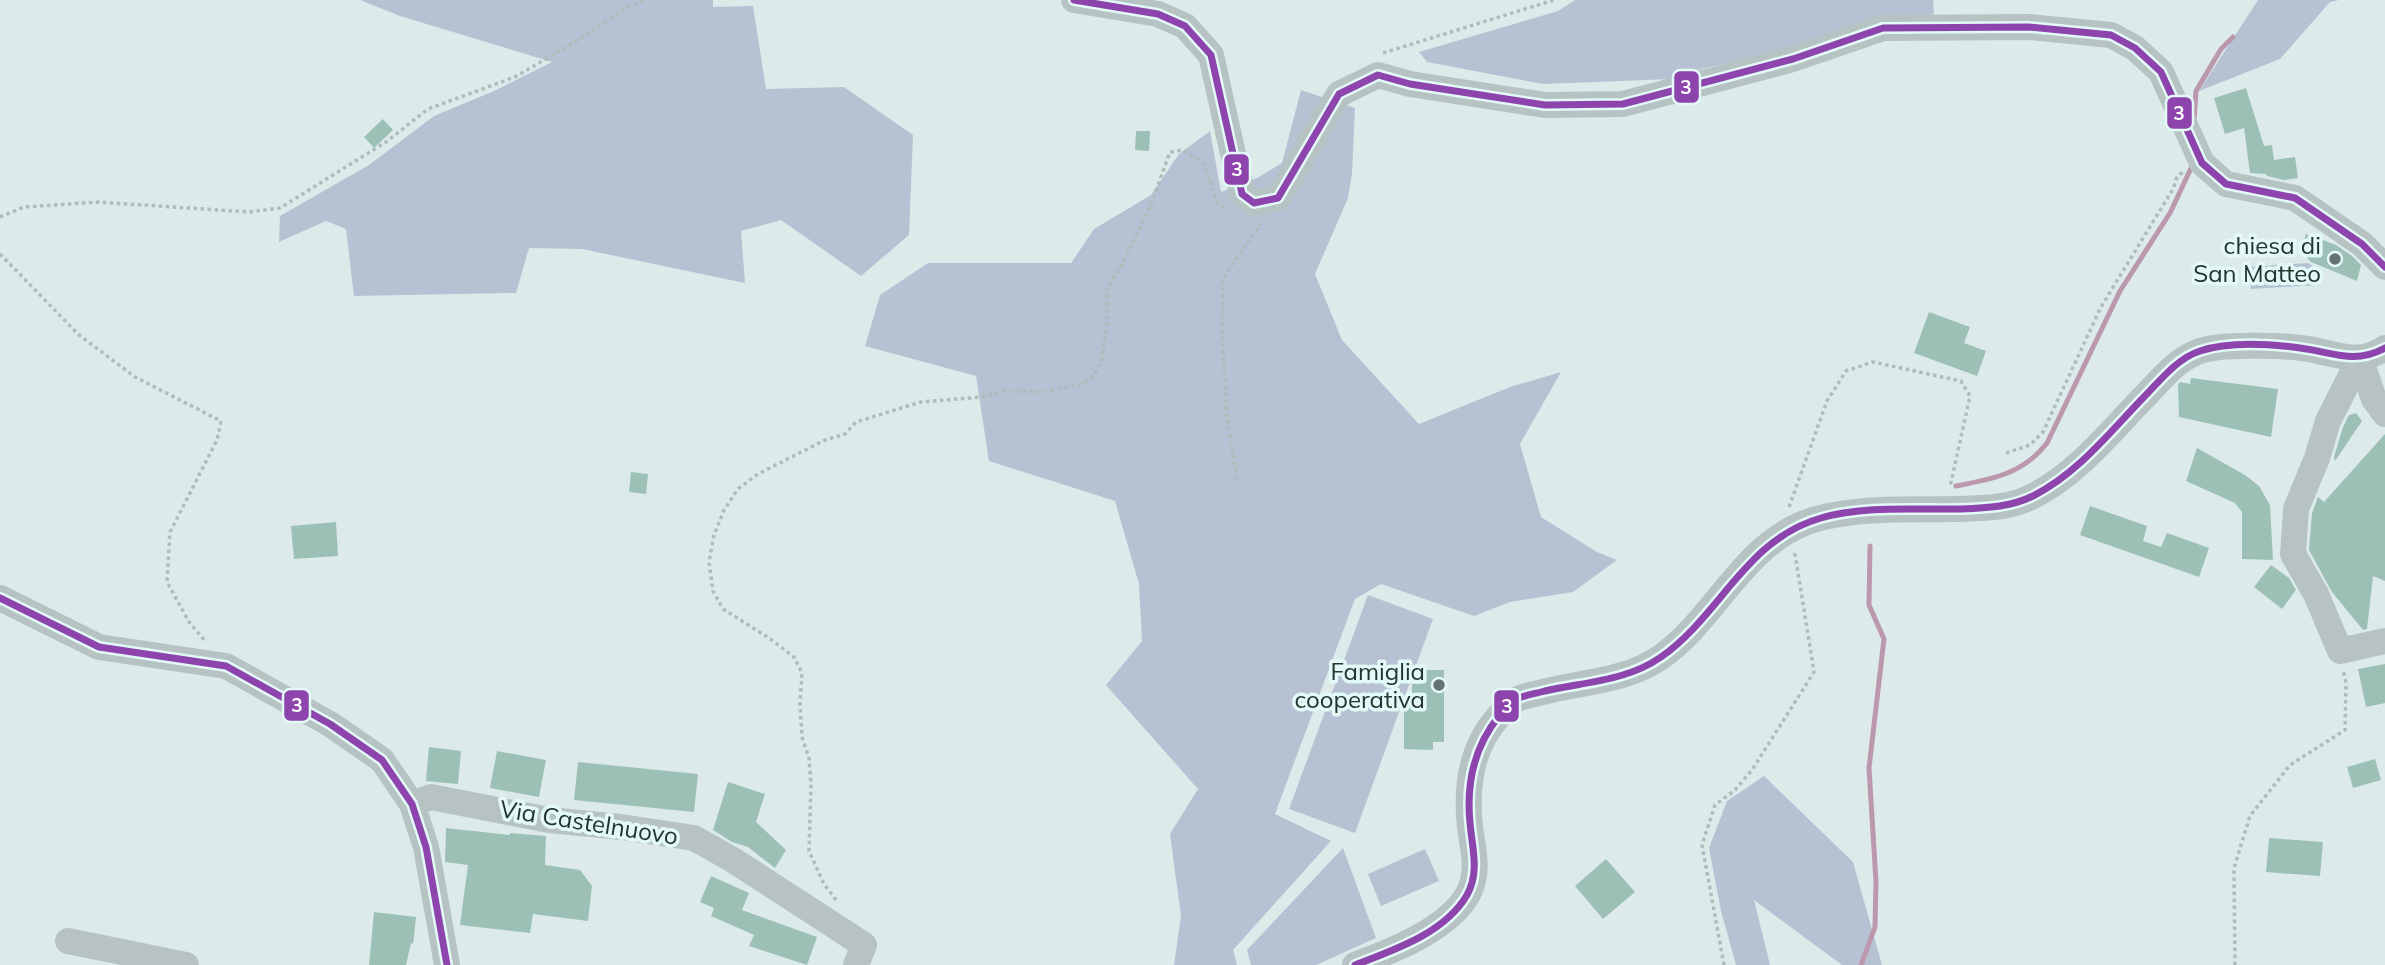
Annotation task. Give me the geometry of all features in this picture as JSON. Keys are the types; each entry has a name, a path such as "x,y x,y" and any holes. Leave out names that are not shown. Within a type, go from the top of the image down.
{"street":[{"path":"1074,0 1158,15 1185,26 1211,55 1242,194 1254,203 1278,198 1339,94 1378,75 1410,84 1545,105 1623,104 1793,58 1883,28 2029,27 2111,35 2136,48 2161,72 2202,163 2226,184 2295,198 2362,244 2385,267"},
{"path":"1355,965 1403,947 1449,916 1467,895 1476,869 1469,817 1470,771 1487,729 1513,700 1620,676 1658,659 1684,638 1773,538 1795,534 1821,517 1852,512 1994,508 2020,503 2050,488 2082,460 2176,365 2198,351 2220,347 2301,348 2360,358 2374,355 2385,348"},
{"path":"2360,358 2374,399 2385,414"},
{"path":"2360,358 2328,421 2318,458 2296,509 2293,554 2316,594 2340,651 2385,641"},
{"path":"0,598 99,647 226,666 330,724 383,760 412,804 426,847 447,965"},
{"name":"Via Castelnuovo","path":"412,804 431,797 456,800 549,820 694,838 733,859 860,955"},
{"path":"68,941 186,965"}],"path":[{"path":"0,216 24,207 98,202 249,212 280,208 386,142 428,109 515,77 643,0"},
{"path":"1373,56 1555,0"},
{"path":"838,903 824,884 810,851 811,784 809,758 802,737 802,673 794,657 723,609 713,591 709,562 714,535 724,510 738,489 758,474 825,440 845,434 856,422 921,402 982,397 1004,391 1044,392 1082,384 1095,374 1102,358 1107,287 1120,268 1150,207 1170,152 1182,150 1204,164 1218,204 1227,210 1242,194"},
{"path":"2006,453 2030,445 2042,432 2101,307 2173,189"},
{"path":"1237,479 1227,417 1223,278 1278,198"},
{"path":"0,254 79,335 135,377 221,421 217,440 170,532 167,582 189,622 226,666"},
{"path":"1724,965 1702,845 1715,805 1735,790 1752,770 1814,673 1789,506 1827,401 1846,371 1873,362 1961,381 1970,396 1945,509"},
{"path":"2235,965 2234,868 2250,816 2290,765 2346,730 2346,683 2340,651"}],"shaded area":[{"path":"360,0 713,0 713,7 753,6 766,89 844,87 913,135 909,235 861,276 781,220 741,231 745,283 582,249 529,248 516,293 354,296 346,229 326,221 279,242 280,216 369,165 434,116 494,91 552,62 400,16"},
{"path":"1575,0 1933,0 1934,14 1702,69 1673,79 1543,84 1427,62 1419,52 1558,11"},
{"path":"2258,0 2339,0 2330,2 2280,59 2199,91"},
{"path":"1301,90 1355,108 1348,198 1315,274 1342,340 1419,424 1510,387 1561,372 1520,444 1541,517 1597,552 1617,560 1573,592 1510,602 1474,616 1381,584 1355,599 1275,814 1331,841 1233,950 1237,965 1174,965 1181,916 1170,834 1198,789 1106,685 1142,641 1139,584 1115,501 989,461 976,376 865,346 880,295 928,263 1071,263 1094,229 1151,195 1179,154 1210,131 1221,192 1259,177 1282,163"},
{"path":"2308,263 2317,272 2319,285 2251,289 2247,267"},
{"path":"1368,595 1433,619 1355,833 1289,809"},
{"path":"1764,776 1853,862 1882,965 1842,965 1754,900 1770,965 1736,965 1721,911 1709,848 1727,801"},
{"path":"1343,848 1376,938 1316,965 1251,965 1247,950"},
{"path":"1425,849 1439,881 1381,906 1368,874"}],"building":[{"path":"2246,88 2264,146 2272,145 2274,160 2295,157 2298,178 2284,180 2266,174 2250,173 2244,128 2225,134 2214,98"},
{"path":"383,119 393,130 374,148 364,137"},
{"path":"1136,131 1150,131 1149,151 1135,150"},
{"name":"chiesa di San Matteo","path":"2306,234 2336,245 2352,256 2361,265 2357,281 2311,262 2301,251"},
{"path":"1929,312 1970,327 1964,343 1986,351 1977,376 1914,353"},
{"path":"2191,378 2278,389 2271,437 2179,417 2178,385 2180,382 2190,384"},
{"path":"2356,413 2362,421 2335,461 2343,427 2349,415"},
{"path":"2385,434 2385,581 2373,576 2367,629 2363,630 2332,592 2309,550 2312,513 2318,497 2324,502"},
{"path":"2197,448 2259,486 2270,505 2273,560 2242,559 2242,512 2235,503 2186,481"},
{"path":"631,472 648,474 646,494 629,492"},
{"path":"2090,506 2147,526 2143,541 2161,547 2167,533 2209,548 2199,577 2080,535"},
{"path":"336,522 338,556 294,559 291,526"},
{"path":"2271,565 2289,578 2296,590 2282,609 2254,587"},
{"path":"2385,664 2385,703 2366,707 2358,669"},
{"path":"1422,670 1444,670 1444,742 1433,742 1433,750 1404,749 1404,706 1412,705 1412,684 1422,684"},
{"path":"429,747 461,751 458,784 426,781"},
{"path":"497,751 546,760 539,797 490,788"},
{"path":"2375,759 2381,780 2353,788 2347,767"},
{"path":"578,762 698,774 694,812 574,800"},
{"path":"728,782 765,794 756,822 786,850 775,868 748,847 732,842 713,830"},
{"path":"446,828 546,836 545,865 580,870 592,886 588,921 533,914 530,933 460,925 468,865 445,862"},
{"path":"2269,838 2323,842 2320,876 2266,872"},
{"path":"1606,859 1635,892 1603,919 1575,886"},
{"path":"711,876 749,893 742,910 817,937 807,965 749,946 754,935 711,916 714,908 700,902"},
{"path":"374,912 416,917 413,944 411,943 406,965 369,965"}],"waterway":[{"path":"2194,120 2196,91 2221,49 2233,37"},
{"path":"1956,486 2006,474 2028,462 2047,443 2120,291 2170,213 2193,164"},
{"path":"1861,965 1875,927 1876,882 1869,768 1884,639 1869,605 1870,546"}],"transit line":[{"name":"3","path":"1074,0 1158,14 1185,26 1211,55 1242,194 1254,203 1278,198 1339,94 1378,75 1410,84 1545,105 1623,104 1793,59 1883,28 2029,27 2111,35 2135,48 2161,72 2202,163 2226,184 2295,198 2362,244 2385,267"},
{"name":"3","path":"1355,965 1402,946 1432,930 1446,920 1467,895 1474,868 1469,808 1471,780 1483,740 1507,706 1529,695 1620,676 1661,657 1682,640 1753,560 1795,528 1821,518 1855,511 1980,508 2025,500 2049,487 2079,464 2169,371 2183,359 2200,351 2224,346 2263,345 2353,357 2385,348"},
{"name":"3","path":"0,598 99,647 226,666 330,724 382,760 412,804 426,847 447,965"}],"place":[{"name":"chiesa di San Matteo","path":"2335,259"},
{"name":"Famiglia cooperativa","path":"1439,685"}]}
